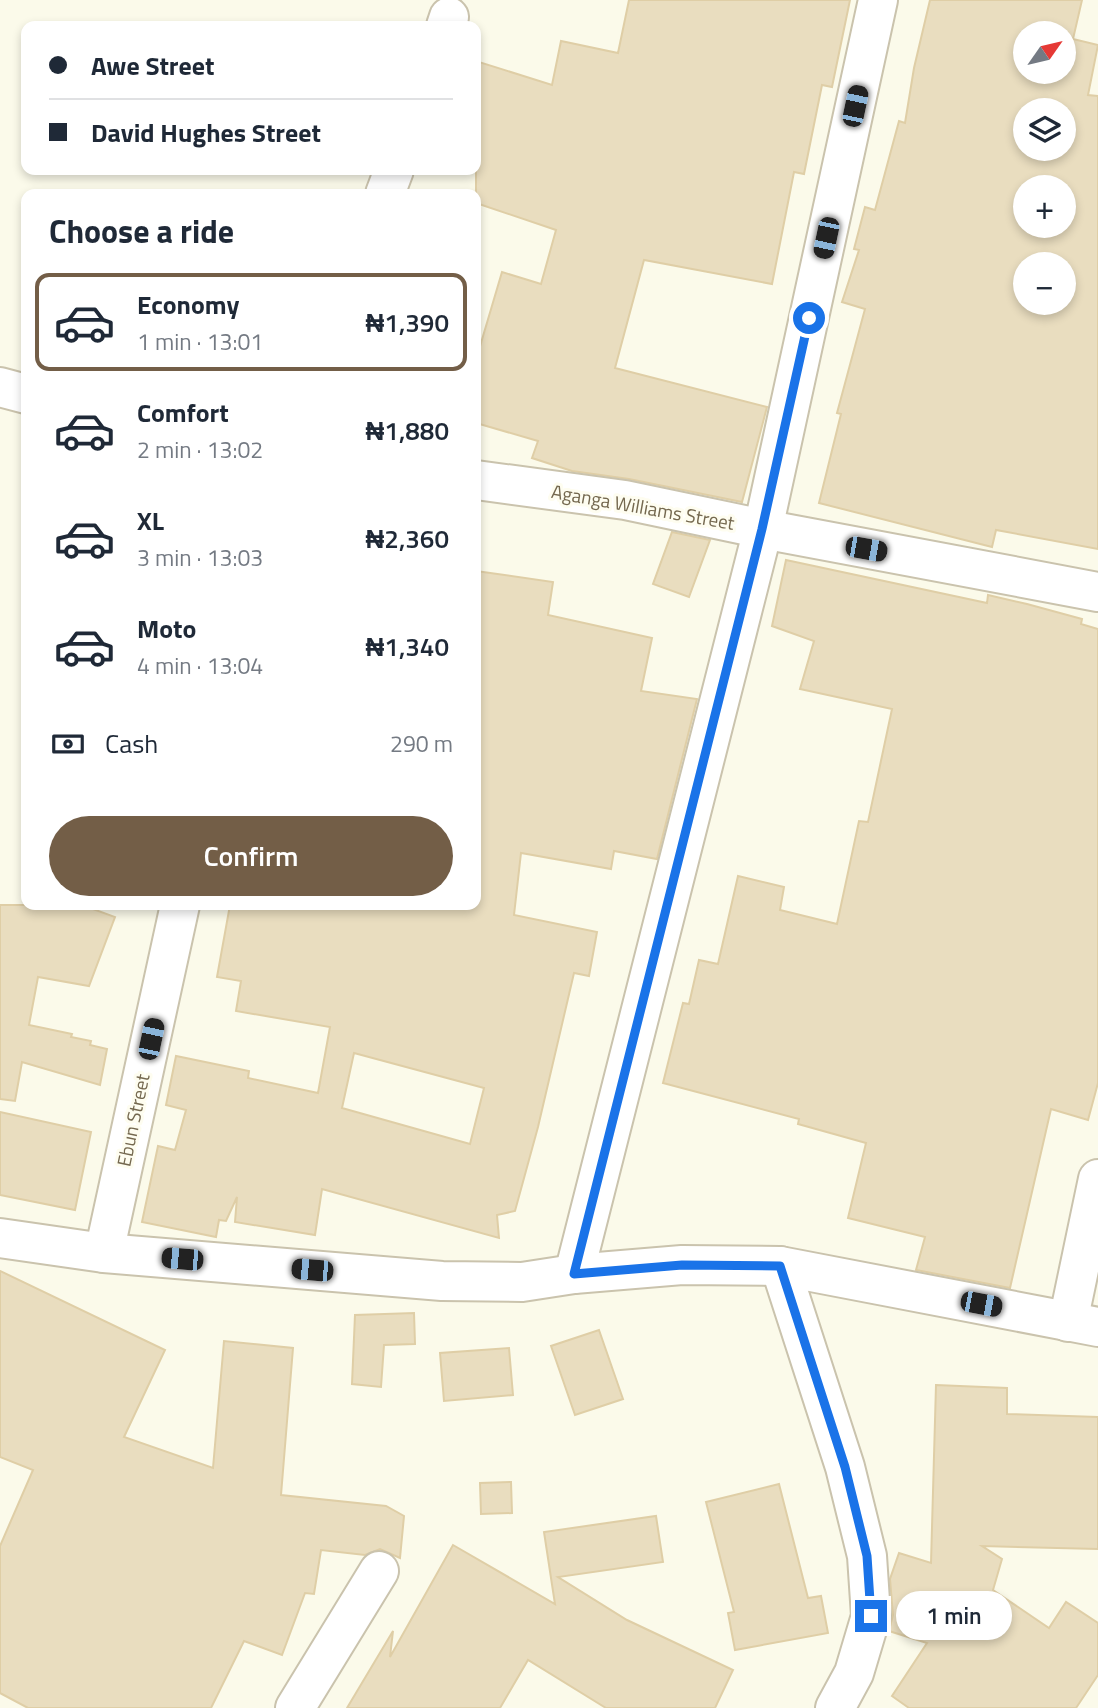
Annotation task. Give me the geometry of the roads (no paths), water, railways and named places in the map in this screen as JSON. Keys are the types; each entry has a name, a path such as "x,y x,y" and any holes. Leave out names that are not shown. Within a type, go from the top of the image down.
{"street":[{"path":"574,1274 762,529 878,0"},
{"path":"0,387 21,393"},
{"name":"Aganga Williams Street","path":"481,481 625,500 762,529 1098,592"},
{"name":"Ebun Street","path":"104,1253 179,910"},
{"path":"0,1238 104,1253 442,1281 522,1282 574,1274 682,1265 780,1266 1083,1325 1098,1179"},
{"path":"780,1266 845,1467 867,1556 871,1616 854,1673 835,1708"},
{"path":"295,1708 379,1571"}]}
